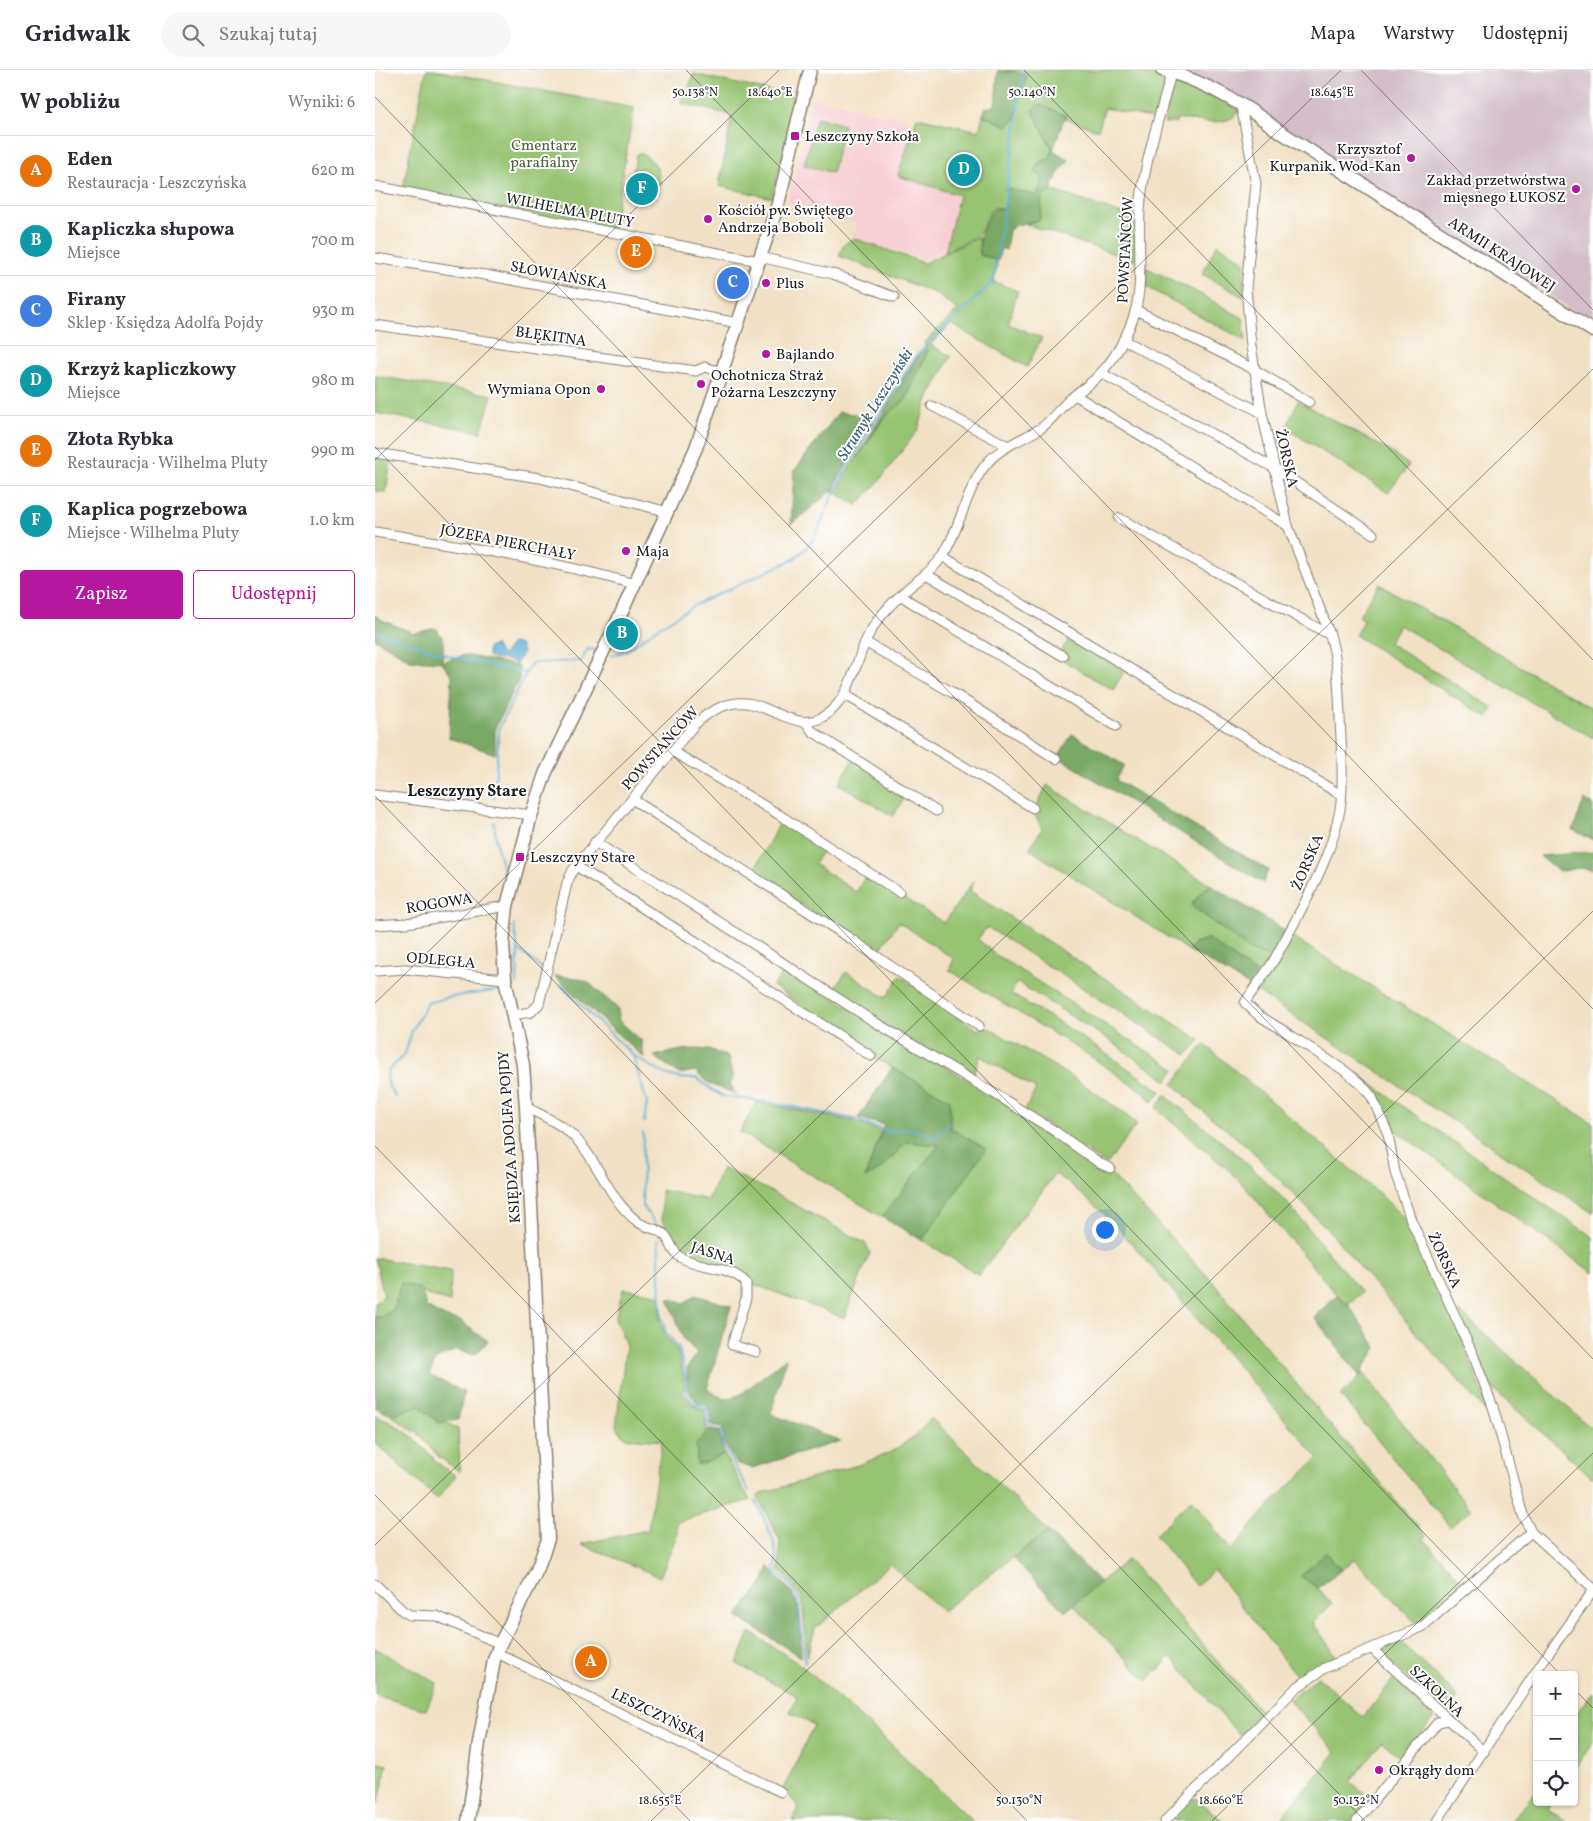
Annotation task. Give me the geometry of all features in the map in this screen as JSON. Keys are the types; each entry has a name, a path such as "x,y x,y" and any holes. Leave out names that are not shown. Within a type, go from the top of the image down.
{"street":[{"name":"KSIĘDZA ADOLFA POJDY","path":"498,1648 537,1570 548,1539 523,1066 505,979 503,934 507,906 531,815 545,774 696,448 760,259 785,176 810,70"},
{"name":"ARMII KRAJOWEJ","path":"1169,71 1204,84 1241,106 1593,332"},
{"name":"POWSTAŃCÓW","path":"513,1015 531,1012 539,1004 567,883 576,866 701,719 712,711 728,705 752,704 796,721 806,722 827,714 838,705 865,642 881,614 926,574 942,556 951,540 981,471 991,458 1045,425 1075,395 1101,373 1123,340 1136,310 1139,288 1141,195 1169,71"},
{"name":"ŻORSKA","path":"1241,106 1256,184 1246,288 1247,315 1255,370 1262,413 1288,526 1331,635 1339,680 1342,763 1341,795 1332,840 1301,909 1267,971 1245,1003 1258,1015 1345,1071 1361,1085 1377,1106 1388,1134 1395,1172 1411,1220 1475,1357 1501,1433 1518,1502 1531,1532"},
{"name":"WILHELMA PLUTY","path":"375,186 833,274 894,297"},
{"name":"SŁOWIAŃSKA","path":"375,258 485,275 738,322"},
{"path":"1136,310 1255,370 1309,402"},
{"name":"BŁĘKITNA","path":"375,324 696,371 705,367 722,372"},
{"path":"1123,340 1262,413"},
{"path":"1101,373 1276,469 1373,534"},
{"path":"1075,395 1288,526"},
{"path":"932,406 1008,446"},
{"path":"375,453 540,478 668,512"},
{"path":"1119,518 1331,635"},
{"name":"JÓZEFA PIERCHAŁY","path":"375,532 465,546 545,562 634,584"},
{"path":"942,556 1341,795"},
{"path":"926,574 1063,656"},
{"path":"901,595 1116,726"},
{"path":"865,642 961,699 1056,759"},
{"path":"844,694 1033,808"},
{"path":"806,722 813,731 936,810"},
{"path":"672,751 778,814 899,892"},
{"path":"375,795 531,815"},
{"path":"632,799 848,937 979,1026"},
{"path":"595,842 873,1021 1053,1130 1101,1164 1110,1168"},
{"path":"576,866 871,1056"},
{"name":"ROGOWA","path":"375,924 407,922 507,906"},
{"name":"ODLEGŁA","path":"375,971 405,969 505,979"},
{"name":"JASNA","path":"526,1107 553,1121 570,1133 589,1156 624,1210 640,1224 655,1229 666,1236 673,1250 679,1256 740,1275 746,1283 746,1298 732,1345 756,1352"},
{"path":"1165,1821 1296,1688 1325,1668 1422,1627 1531,1532 1593,1589 1437,1821"},
{"name":"LESZCZYŃSKA","path":"375,1584 403,1611 410,1615 437,1616 781,1792"},
{"path":"468,1821 479,1743 498,1648"},
{"name":"SZKOLNA","path":"1373,1649 1484,1752"},
{"path":"1357,1821 1438,1722 1438,1710"},
{"path":"1438,1722 1449,1720"}],"shaded area":[{"path":"1184,70 1585,70 1593,75 1593,323 1272,122"},
{"path":"813,97 901,119 914,126 898,176 959,195 945,249 923,259 853,238 857,224 787,203"}],"green space":[{"name":"Cmentarz parafialny","path":"426,70 634,108 613,230 403,188"},
{"path":"998,70 1016,72 1026,77 1015,119 1007,126 983,115 985,108 995,106"},
{"path":"1006,70 1148,70 1161,74 1165,79 1154,119 1105,108 1098,130 1066,119 1065,115 1032,110 1053,150 1049,159 1035,172 1043,177 1037,196 1005,209 992,207 979,235 945,252 959,195 898,176 917,117 979,131 983,115 1007,125 1016,72"},
{"path":"693,74 796,97 772,198 719,186 732,115 681,103 683,93 688,92"},
{"path":"1180,79 1239,110 1235,116 1228,120 1202,122 1177,119 1176,123 1164,123 1174,84"},
{"path":"1038,104 1065,115 1066,119 1064,119 1053,150 1032,110"},
{"path":"817,117 844,125 832,173 804,165"},
{"path":"1053,150 1069,160 1060,171 1050,193 1042,194 1039,220 1016,225 1009,230 1006,250 1001,248 998,261 980,255 981,236 984,226 993,209 1005,209 1006,188 1037,196 1043,177 1034,172 1039,162 1049,159"},
{"path":"640,153 655,165 659,173 660,184 632,180 636,155"},
{"path":"1051,190 1134,218 1136,239 1135,261 1026,224 1039,220 1042,194 1050,193"},
{"path":"979,237 980,255 998,259 994,282 1018,291 1008,324 1042,338 1027,367 951,324 930,345 951,356 927,401 918,430 876,485 857,505 836,493 845,475 883,419 906,398 927,353 924,343 958,310 935,293 839,256 843,245 853,238 924,263"},
{"path":"1217,244 1244,261 1243,297 1202,274"},
{"path":"1145,267 1193,290 1243,318 1246,341 1145,286"},
{"path":"926,349 927,353 906,399 883,419 857,458 916,358"},
{"path":"375,376 492,395 481,432 375,413"},
{"path":"1298,401 1386,449 1409,465 1388,493 1286,428"},
{"path":"839,412 875,417 836,482 833,492 831,491 791,525 794,471"},
{"path":"375,456 391,459 386,492 375,491"},
{"path":"1379,584 1593,709 1593,738 1399,625 1389,643 1493,708 1488,718 1355,635 1364,620 1359,616"},
{"path":"375,615 382,620 414,633 436,628 444,640 442,662 410,660 375,639"},
{"path":"1072,635 1127,667 1113,690 1064,661 1067,655 1061,651"},
{"path":"465,655 519,666 519,679 495,728 495,754 449,738 452,676 442,662"},
{"path":"1072,734 1124,765 1116,780 1268,870 1263,883 1058,757"},
{"path":"853,759 907,794 893,816 839,784"},
{"path":"1047,785 1211,885 1191,905 1248,949 1271,958 1259,976 1208,939 1195,943 1188,950 1029,849 1042,829 1034,812"},
{"path":"1584,800 1593,805 1593,840 1573,830"},
{"path":"782,819 825,847 814,864 856,892 867,874 944,923 974,880 970,891 1200,1040 1187,1055 987,927 978,939 993,953 1175,1069 1167,1081 1109,1040 1017,982 1011,994 1068,1028 1161,1091 1152,1102 1144,1093 1090,1056 949,970 954,959 899,922 877,954 752,873"},
{"path":"1593,852 1593,870 1578,868 1559,872 1540,856"},
{"path":"1211,885 1285,931 1271,958 1248,949 1191,905 1202,891"},
{"path":"1292,937 1593,1123 1593,1213 1257,992"},
{"path":"1208,939 1259,976 1251,987 1188,950 1195,943"},
{"path":"786,968 1024,1115 1109,1172 1213,1282 1321,1414 1426,1536 1424,1539 1464,1583 1417,1624 1354,1559 1341,1570 1326,1553 1301,1576 1318,1588 1332,1604 1313,1623 1336,1656 1331,1661 1299,1679 1214,1570 1196,1586 1155,1535 1192,1499 1231,1550 1273,1502 1318,1458 1112,1221 1070,1184 1055,1174 979,1275 922,1240 985,1149 950,1128 949,1100 875,1058 877,1055 773,986"},
{"path":"846,972 886,998 900,976 978,1030 985,1026 1063,1072 1101,1096 1137,1124 1108,1163 1104,1163 1025,1110 1036,1089 980,1056 972,1078 832,992"},
{"path":"554,976 577,978 588,982 618,1009 619,1021 641,1040 644,1058"},
{"path":"1204,1044 1381,1195 1406,1220 1456,1325 1492,1418 1414,1331 1333,1235 1246,1145 1204,1112 1173,1084"},
{"path":"696,1049 711,1050 728,1057 733,1078 730,1084 736,1094 709,1084 695,1071 679,1074 654,1056"},
{"path":"892,1068 950,1100 950,1128 986,1149 922,1240 882,1217 939,1145 906,1142 881,1169 865,1178 884,1125 858,1118"},
{"path":"1364,1079 1593,1237 1593,1273 1392,1128"},
{"path":"1165,1095 1239,1156 1284,1199 1362,1293 1348,1304 1337,1295 1231,1172 1156,1108"},
{"path":"756,1102 853,1121 882,1132 865,1177 881,1169 906,1142 940,1145 882,1217 740,1132"},
{"path":"722,1168 766,1189 865,1243 870,1253 844,1318 753,1284 743,1274 682,1255 675,1248 662,1220 661,1190 708,1200"},
{"path":"375,1258 451,1271 450,1302 424,1294 418,1288 393,1310 379,1318 375,1316 375,1303 384,1296"},
{"path":"401,1283 419,1289 426,1307 447,1318 460,1321 488,1341 475,1355 456,1350 436,1359 429,1375 464,1392 458,1420 439,1423 419,1406 391,1415 375,1407 375,1316 379,1318 393,1310"},
{"path":"623,1289 661,1296 660,1321 665,1336 677,1349 685,1383 683,1393 700,1410 706,1409 705,1428 708,1430 696,1445 703,1464 724,1454 750,1500 677,1522 677,1535 660,1577 581,1544 648,1530 662,1441 626,1438 616,1427 626,1345 615,1319"},
{"path":"696,1295 731,1306 707,1389 724,1399 740,1395 786,1358 771,1414 841,1441 752,1468 736,1463 726,1446 722,1427 709,1424 711,1417 708,1404 699,1405 688,1390 687,1368 697,1353 684,1340 668,1298 684,1303"},
{"path":"1337,1295 1348,1304 1377,1348 1360,1377 1314,1317"},
{"path":"1459,1311 1593,1430 1593,1478 1491,1387"},
{"path":"1362,1371 1471,1510 1450,1527 1340,1395 1360,1377"},
{"path":"419,1405 439,1423 446,1422 458,1429 460,1472 439,1457 421,1436 391,1415"},
{"path":"375,1416 390,1422 413,1437 436,1462 456,1476 437,1499 375,1443"},
{"path":"931,1418 1048,1531 942,1611 890,1564 815,1629 807,1657 802,1598 788,1576 779,1571 780,1540 757,1497 759,1494 861,1464 891,1452 915,1436"},
{"path":"708,1430 719,1432 724,1454 703,1464 697,1464 696,1445"},
{"path":"1048,1531 1100,1582 1065,1612 1013,1558"},
{"path":"1326,1553 1341,1570 1318,1588 1301,1576"},
{"path":"1128,1559 1264,1715 1240,1736 1171,1657 1147,1681 1073,1604"},
{"path":"769,1566 794,1597 799,1617 801,1657 737,1617 764,1581"},
{"path":"750,1632 802,1666 895,1748 973,1821 792,1821 799,1807 783,1789 814,1725 790,1712 797,1696 737,1664"},
{"path":"1399,1640 1458,1697 1448,1716 1384,1656 1383,1650 1386,1646"},
{"path":"375,1648 437,1683 426,1710 375,1695"},
{"path":"1396,1676 1433,1708 1435,1716 1402,1758 1382,1742 1350,1782 1373,1799 1356,1821 1278,1821 1336,1752 1289,1700 1318,1677 1363,1717"},
{"path":"1593,1692 1593,1742 1578,1764 1578,1716 1578,1713"},
{"path":"375,1762 387,1765 379,1803 375,1802"},
{"path":"1533,1795 1533,1806 1550,1806 1548,1810 1566,1821 1511,1821"},
{"path":"1195,1798 1223,1821 1174,1821 1170,1817"}],"water":[{"path":"512,643 520,645 523,652 516,664 508,660 494,659 488,656 488,648 495,645 501,655 505,653"}],"waterway":[{"name":"Strumyk Leszczyński","path":"611,656 627,650 662,625 695,605 794,559 815,537 839,481 916,356 991,284 994,278 1024,70"},
{"path":"375,631 453,657 526,673"},
{"path":"494,799 499,728 532,663 581,661 588,649 597,650"},
{"path":"494,822 497,847 507,884"},
{"path":"514,925 518,950 542,968"},
{"path":"517,984 518,951"},
{"path":"560,985 633,1055 647,1103 644,1122"},
{"path":"396,1098 389,1087 388,1071 405,1054 412,1031 427,1003 449,997 502,990"},
{"path":"633,1055 655,1069 671,1076 688,1079 697,1078 723,1096 767,1102 854,1119 889,1132 909,1129 936,1136 951,1122"},
{"path":"643,1133 642,1205 658,1227"},
{"path":"658,1238 662,1318 666,1333 679,1348 687,1382 686,1392 691,1400 700,1408 707,1406 709,1414 706,1426 721,1431 724,1447 749,1491"},
{"path":"754,1501 772,1536 776,1554 775,1572 787,1580 798,1597 805,1663"}],"place":[{"name":"Leszczyny Szkoła","path":"795,136"},
{"name":"Krzysztof Kurpanik. Wod-Kan","path":"1411,158"},
{"name":"Krzyż kapliczkowy","path":"964,170"},
{"name":"Kaplica pogrzebowa","path":"642,189"},
{"name":"Zakład przetwórstwa mięsnego ŁUKOSZ","path":"1576,189"},
{"name":"Kościół pw. Świętego Andrzeja Boboli","path":"708,219"},
{"name":"Złota Rybka","path":"636,252"},
{"name":"Firany","path":"733,283"},
{"name":"Plus","path":"766,283"},
{"name":"Bajlando","path":"766,354"},
{"name":"Ochotnicza Straż Pożarna Leszczyny","path":"701,384"},
{"name":"Wymiana Opon","path":"601,389"},
{"name":"Maja","path":"626,551"},
{"name":"Kapliczka słupowa","path":"622,634"},
{"name":"Leszczyny Stare","path":"520,857"},
{"name":"Eden","path":"591,1662"},
{"name":"Okrągły dom","path":"1379,1770"}],"district":[{"name":"Leszczyny Stare","path":"467,790"}]}
